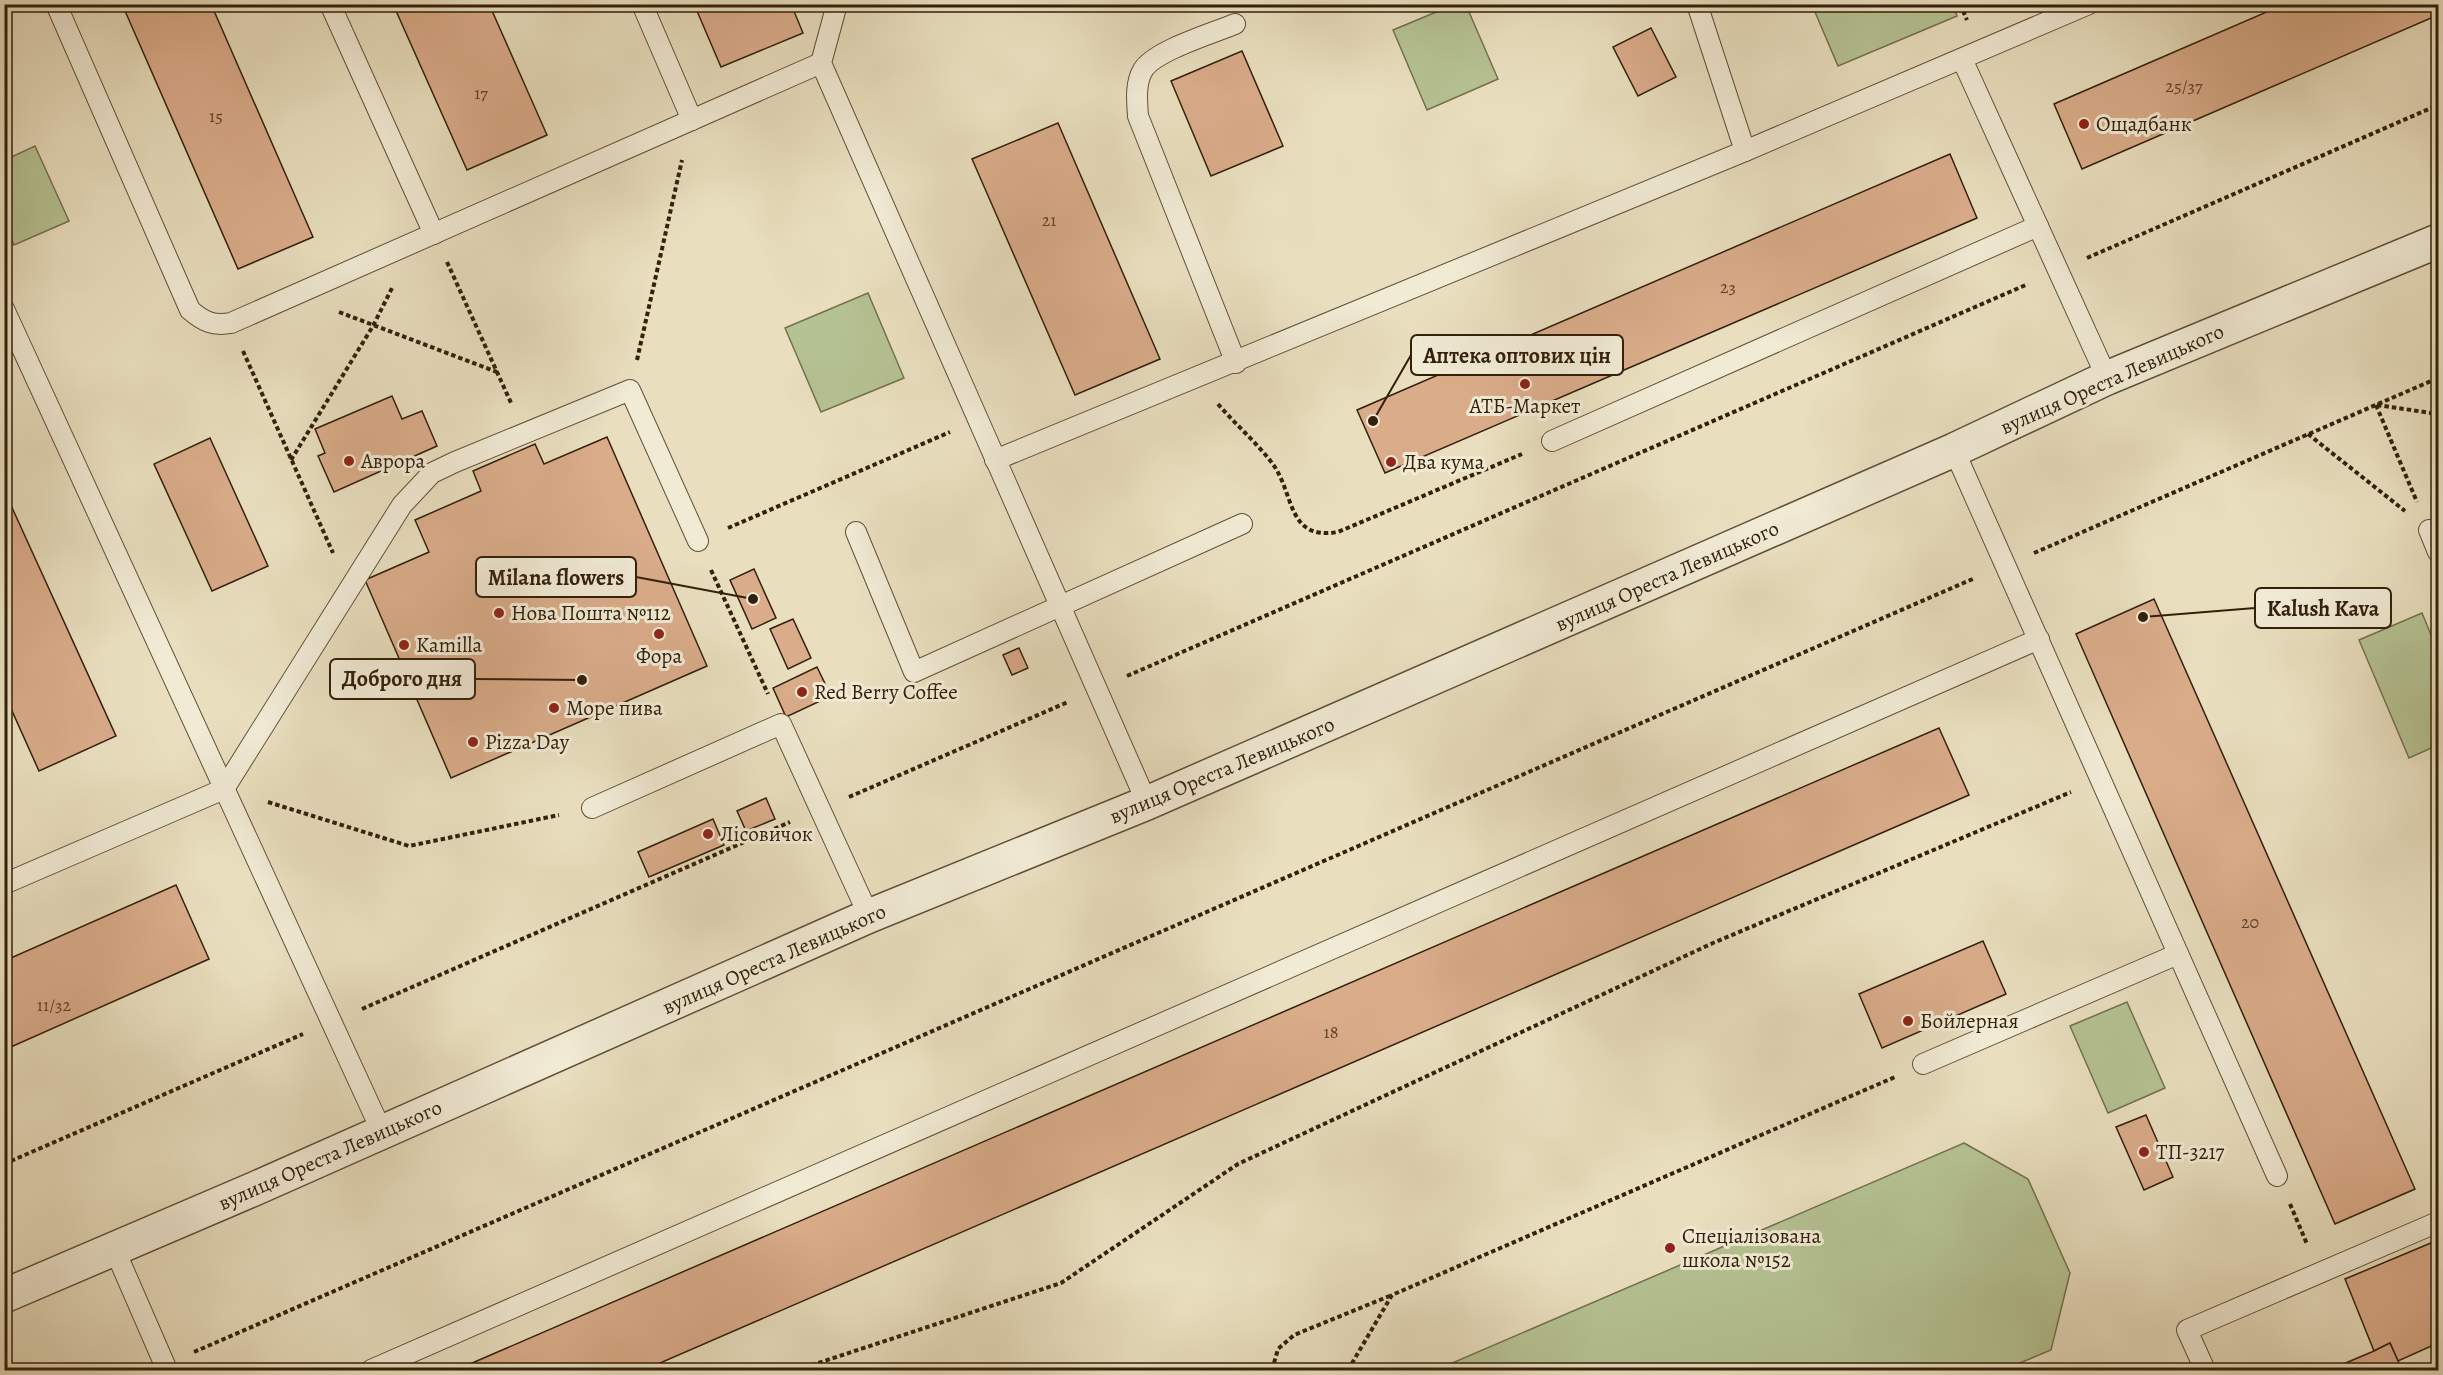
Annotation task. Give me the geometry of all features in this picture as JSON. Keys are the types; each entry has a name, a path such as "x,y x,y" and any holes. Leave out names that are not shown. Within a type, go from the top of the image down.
{"street":[{"name":"вулиця Ореста Левицького","path":"4,1296 382,1132 869,916 1147,803 1954,450 2107,378 2439,241"}],"lane":[{"path":"56,4 190,310 202,320 216,326 231,323 821,63"},
{"path":"330,4 434,234"},
{"path":"642,4 692,120"},
{"path":"837,4 821,63 1147,803"},
{"path":"1697,4 1745,151"},
{"path":"995,459 1236,363 1745,151 2089,4"},
{"path":"1235,24 1166,52 1143,70 1137,93 1138,116 1236,363"},
{"path":"1962,59 2107,378"},
{"path":"1552,441 2038,226"},
{"path":"4,309 382,1132"},
{"path":"4,884 224,789 402,505 432,473 630,390 698,541"},
{"path":"1954,450 2277,1176"},
{"path":"856,532 914,672 1242,524"},
{"path":"2429,530 2439,552"},
{"path":"371,1371 2039,639"},
{"path":"592,808 781,724 869,916"},
{"path":"1923,1064 2178,954"},
{"path":"2205,1371 2187,1330 2439,1222"},
{"path":"114,1248 166,1368"}],"path":[{"path":"4,1164 2439,105"},
{"path":"630,390 692,120"},
{"path":"434,234 525,433"},
{"path":"291,460 373,326 400,271 403,248"},
{"path":"297,294 373,326 497,372"},
{"path":"231,323 348,588"},
{"path":"166,1368 2439,378"},
{"path":"1195,379 1273,465 1296,516 1306,529 1321,535 1338,532 1552,441"},
{"path":"2376,405 2439,414"},
{"path":"2376,405 2429,530"},
{"path":"781,724 698,541 978,420"},
{"path":"2308,434 2429,530"},
{"path":"797,1371 1061,1283 1238,1164 1713,943 2101,779"},
{"path":"224,789 409,846 592,808"},
{"path":"1272,1371 1278,1349 1294,1335 1392,1295 1923,1064"},
{"path":"2277,1176 2311,1252"},
{"path":"1348,1371 1392,1295"}],"green space":[{"path":"1453,5 1466,5 1498,79 1427,110 1393,30"},
{"path":"1812,5 1953,5 1957,16 1838,66"},
{"path":"35,146 69,221 14,245 5,225 5,160"},
{"path":"868,293 904,378 821,412 785,328"},
{"path":"2422,613 2438,652 2438,745 2409,758 2359,640"},
{"path":"2127,1002 2165,1088 2108,1113 2070,1026"},
{"path":"1964,1143 2028,1179 2070,1273 2051,1350 2003,1370 1436,1370"}],"building":[{"path":"122,4 211,4 313,237 238,269"},
{"path":"393,4 489,4 547,135 467,170"},
{"path":"694,4 791,4 803,33 721,67"},
{"path":"2285,4 2438,4 2438,15 2082,169 2054,104"},
{"path":"1651,28 1676,77 1638,96 1613,47"},
{"path":"1242,51 1283,146 1211,176 1171,81"},
{"path":"1058,123 1160,359 1075,395 972,159"},
{"path":"1950,154 1977,218 1385,473 1357,410"},
{"path":"392,396 402,419 422,411 437,446 334,492 318,456 325,453 315,429"},
{"path":"607,437 707,666 451,778 365,580 429,552 415,520 481,491 473,471 535,444 544,464"},
{"path":"210,438 268,566 212,591 154,464"},
{"path":"4,490 116,736 39,771 4,693"},
{"path":"754,569 776,618 752,629 730,580"},
{"path":"2154,599 2415,1189 2335,1224 2076,634"},
{"path":"793,619 811,658 788,669 770,629"},
{"path":"1019,648 1028,668 1012,675 1003,655"},
{"name":"Red Berry Coffee","path":"817,667 831,696 786,717 773,688"},
{"path":"1939,728 1969,795 644,1370 456,1370"},
{"path":"766,798 775,819 746,831 737,811"},
{"path":"713,819 724,845 649,877 638,852"},
{"path":"176,885 209,959 4,1050 4,961"},
{"name":"Бойлерная","path":"1983,941 2006,994 1882,1048 1859,994"},
{"name":"ТП-3217","path":"2146,1115 2173,1177 2144,1190 2116,1127"},
{"path":"2438,1240 2438,1343 2398,1361 2390,1343 2374,1351 2345,1279"},
{"path":"2390,1343 2402,1370 2329,1370 2374,1351"}],"place":[{"name":"Ощадбанк","path":"2084,124"},
{"name":"АТБ-Маркет","path":"1525,384"},
{"name":"Аптека оптових цін","path":"1373,421"},
{"name":"Аврора","path":"349,461"},
{"name":"Два кума","path":"1391,462"},
{"name":"Milana flowers","path":"753,599"},
{"name":"Нова Пошта №112","path":"499,613"},
{"name":"Kalush Kava","path":"2143,617"},
{"name":"Фора","path":"659,634"},
{"name":"Kamilla","path":"404,645"},
{"name":"Доброго дня","path":"582,680"},
{"name":"Red Berry Coffee","path":"802,692"},
{"name":"Море пива","path":"554,708"},
{"name":"Pizza Day","path":"473,742"},
{"name":"Лісовичок","path":"708,834"},
{"name":"Бойлерная","path":"1908,1021"},
{"name":"ТП-3217","path":"2144,1152"},
{"name":"Спеціалізована школа №152","path":"1670,1248"}]}
